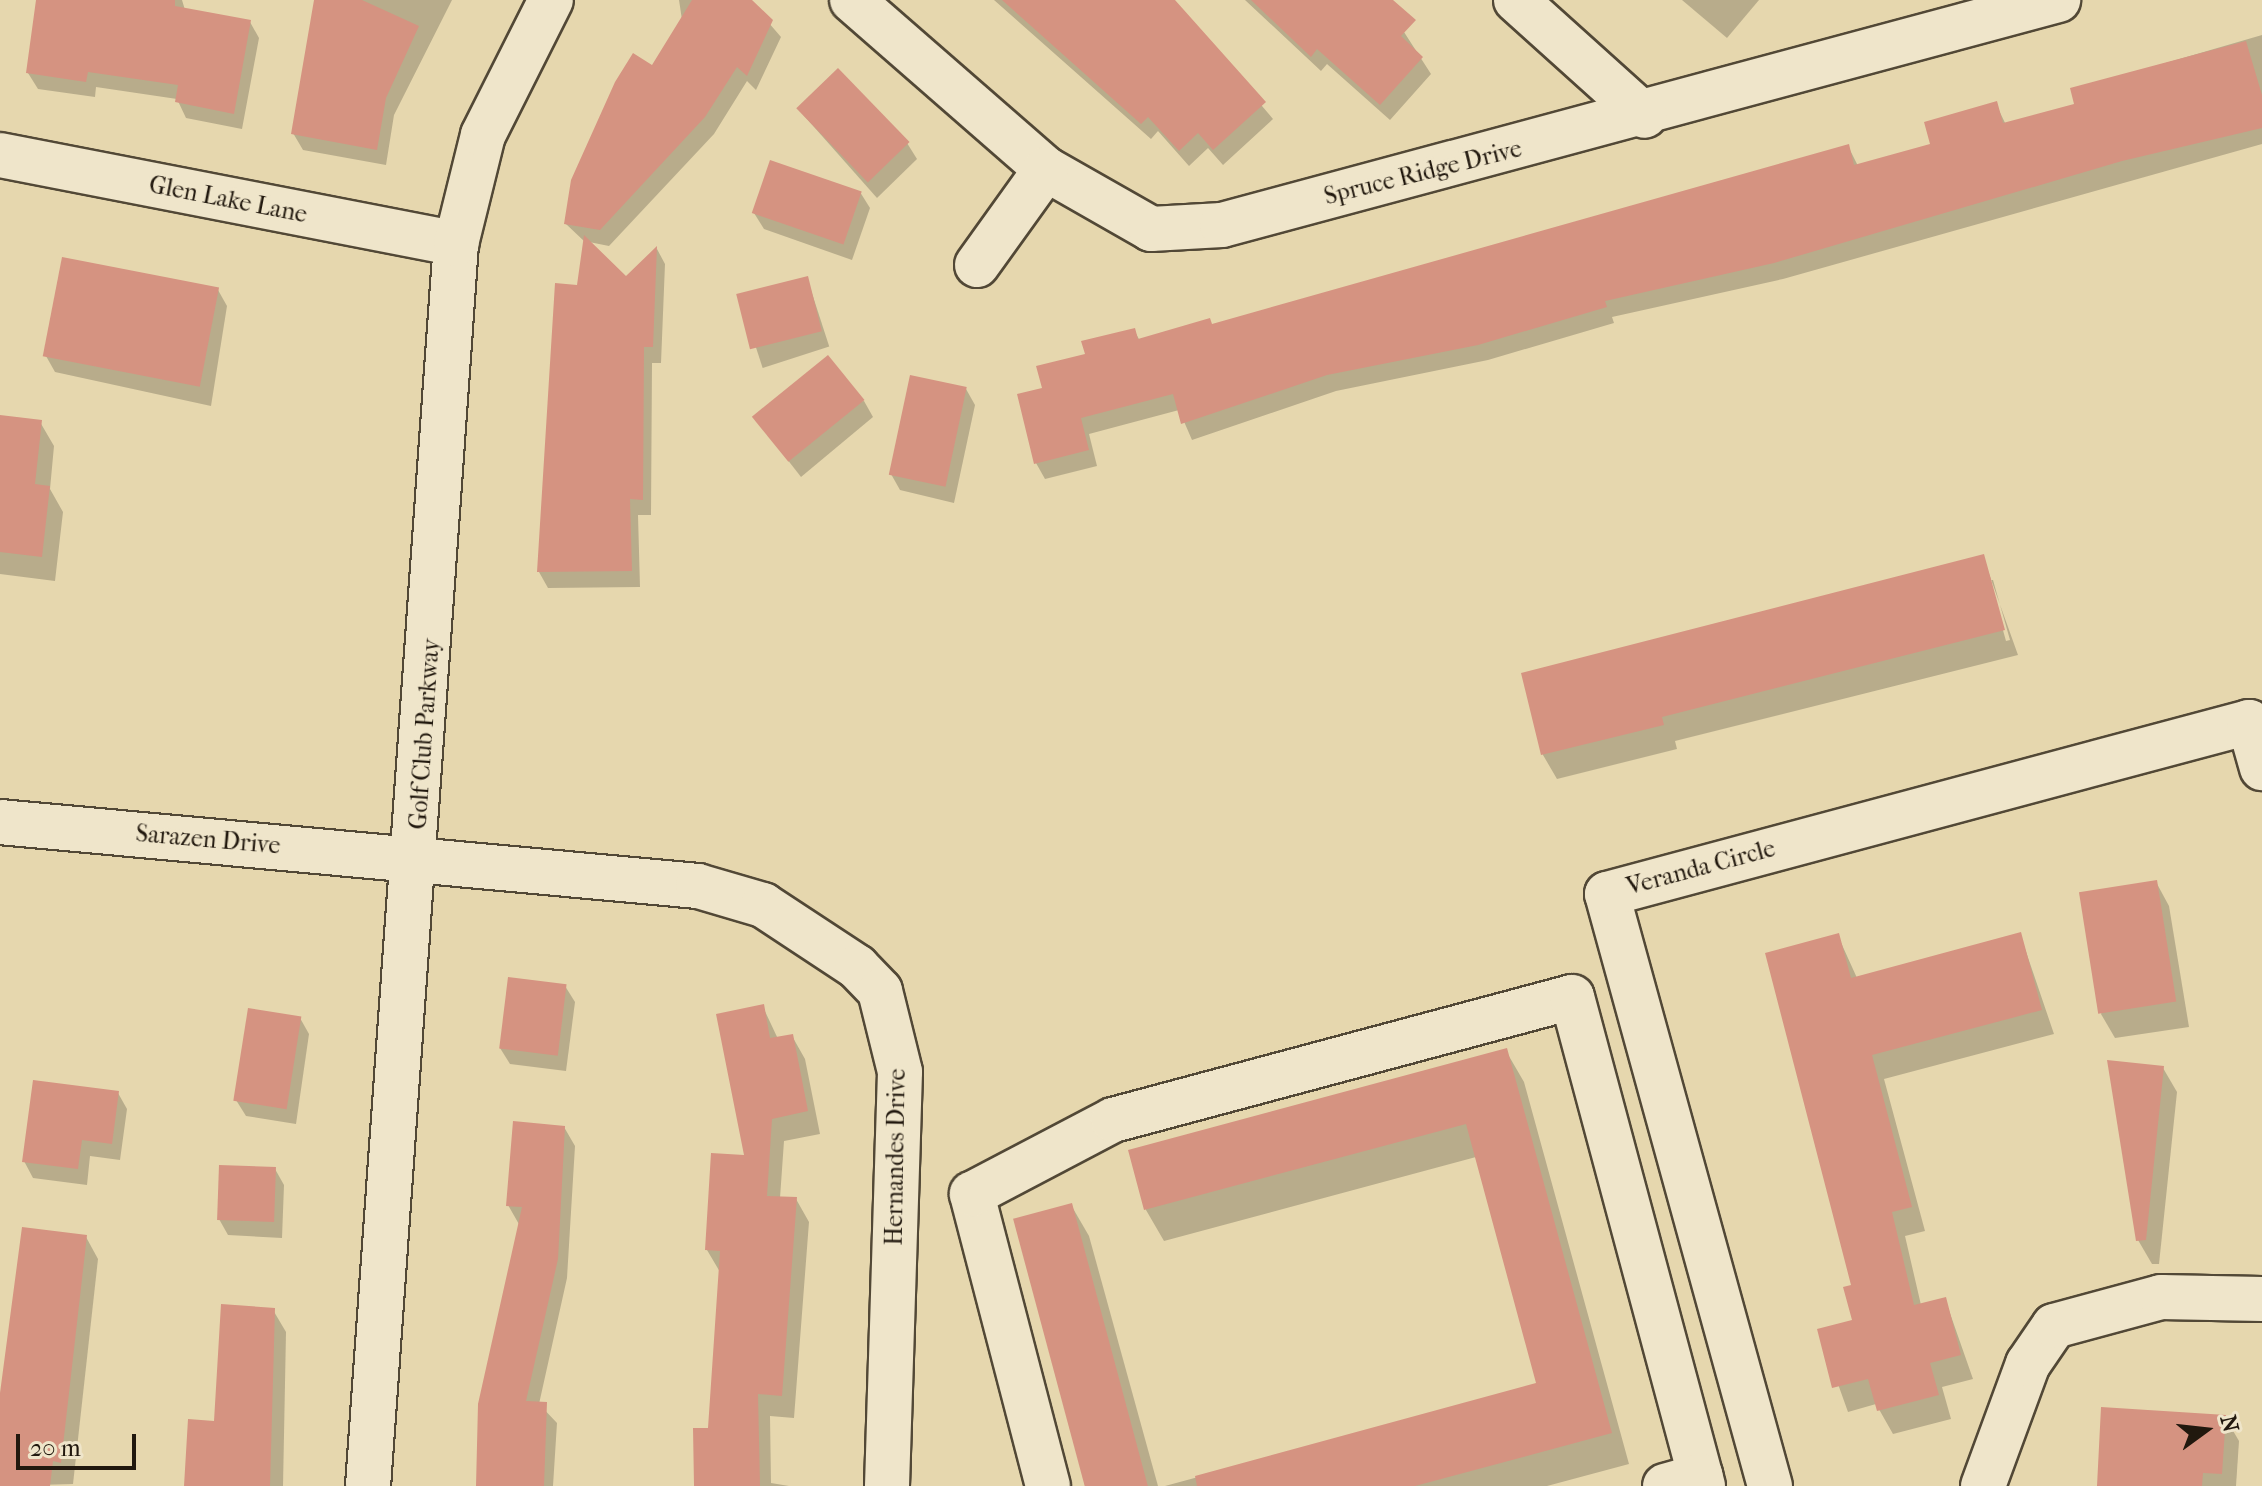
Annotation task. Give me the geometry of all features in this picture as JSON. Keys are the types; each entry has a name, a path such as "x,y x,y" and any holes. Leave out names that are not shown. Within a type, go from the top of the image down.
{"street":[{"name":"Golf Club Parkway","path":"368,1486 416,859 456,244 483,135 551,0"},
{"name":"Spruce Ridge Drive","path":"852,0 1046,169 1151,229 1222,225 1645,116 2058,0"},
{"path":"1516,0 1645,116"},
{"name":"Glen Lake Lane","path":"0,155 456,244"},
{"path":"977,265 1046,169"},
{"name":"Veranda Circle","path":"1770,1486 1607,894 2256,720 2262,768"},
{"name":"Sarazen Drive","path":"0,822 416,859"},
{"name":"Hernandes Drive","path":"416,859 724,893 763,905 811,933 880,991 900,1072 887,1486"},
{"path":"1048,1486 972,1194 1113,1120 1572,997 1690,1483"},
{"path":"1983,1486 2028,1364 2054,1326 2161,1297 2262,1299"}],"building":[{"path":"36,0 175,0 175,6 251,20 234,114 175,102 178,85 88,72 86,82 26,73"},
{"path":"314,0 362,0 419,26 386,98 377,150 291,134"},
{"path":"692,0 752,0 773,20 747,76 737,67 705,117 600,230 564,224 571,180 615,82 633,53 652,65"},
{"path":"1002,0 1175,0 1266,102 1213,150 1198,133 1179,151 1148,117 1141,124"},
{"path":"1251,0 1393,0 1416,20 1401,36 1423,57 1380,105 1317,49 1311,57"},
{"path":"2246,41 2262,95 2262,128 2122,161 1774,263 1605,301 1607,307 1478,345 1327,375 1181,424 1173,394 1081,418 1089,450 1034,464 1017,394 1042,388 1036,366 1085,354 1081,341 1135,328 1138,339 1210,318 1212,324 1849,144 1854,165 1930,144 1924,122 1997,101 2003,123 2074,104 2070,88"},
{"path":"838,68 910,142 868,182 796,108"},
{"path":"770,160 862,192 843,245 752,213"},
{"path":"584,235 626,276 657,246 653,347 644,347 643,500 630,499 632,571 537,572 555,283 577,285"},
{"path":"62,257 219,288 200,387 43,356"},
{"path":"808,276 822,331 750,349 736,294"},
{"path":"828,355 865,400 788,462 752,417"},
{"path":"910,375 967,387 946,487 889,475"},
{"path":"0,415 42,420 35,484 50,486 42,557 0,552"},
{"path":"1984,554 2005,630 1662,717 1664,725 1541,755 1521,673"},
{"path":"2157,880 2176,1001 2098,1014 2079,892"},
{"path":"2021,932 2042,1010 1872,1055 1912,1207 1892,1212 1914,1305 1946,1297 1961,1355 1930,1363 1939,1395 1877,1411 1868,1379 1832,1388 1817,1329 1852,1320 1843,1287 1851,1285 1765,953 1839,933 1851,978"},
{"path":"508,977 567,984 558,1056 499,1048"},
{"path":"764,1004 770,1038 793,1034 808,1111 772,1119 767,1196 797,1197 782,1396 758,1394 760,1486 694,1486 693,1428 708,1428 720,1251 705,1250 711,1153 744,1155 716,1014"},
{"path":"248,1008 301,1016 287,1109 233,1101"},
{"path":"1507,1048 1612,1433 1415,1486 1197,1486 1195,1476 1536,1383 1466,1124 1144,1210 1128,1150"},
{"path":"2107,1060 2164,1066 2146,1240 2136,1241"},
{"path":"33,1080 119,1091 112,1144 82,1140 78,1169 22,1162"},
{"path":"513,1121 565,1126 558,1259 526,1401 547,1402 544,1486 476,1486 478,1404 522,1207 506,1206"},
{"path":"219,1165 276,1167 274,1222 217,1220"},
{"path":"1072,1203 1148,1486 1085,1486 1013,1219"},
{"path":"22,1227 87,1235 61,1463 53,1461 50,1486 0,1486 0,1393"},
{"path":"221,1304 275,1308 270,1486 184,1486 188,1419 214,1421"},
{"path":"2101,1407 2226,1415 2222,1474 2203,1473 2202,1486 2097,1486"}]}
